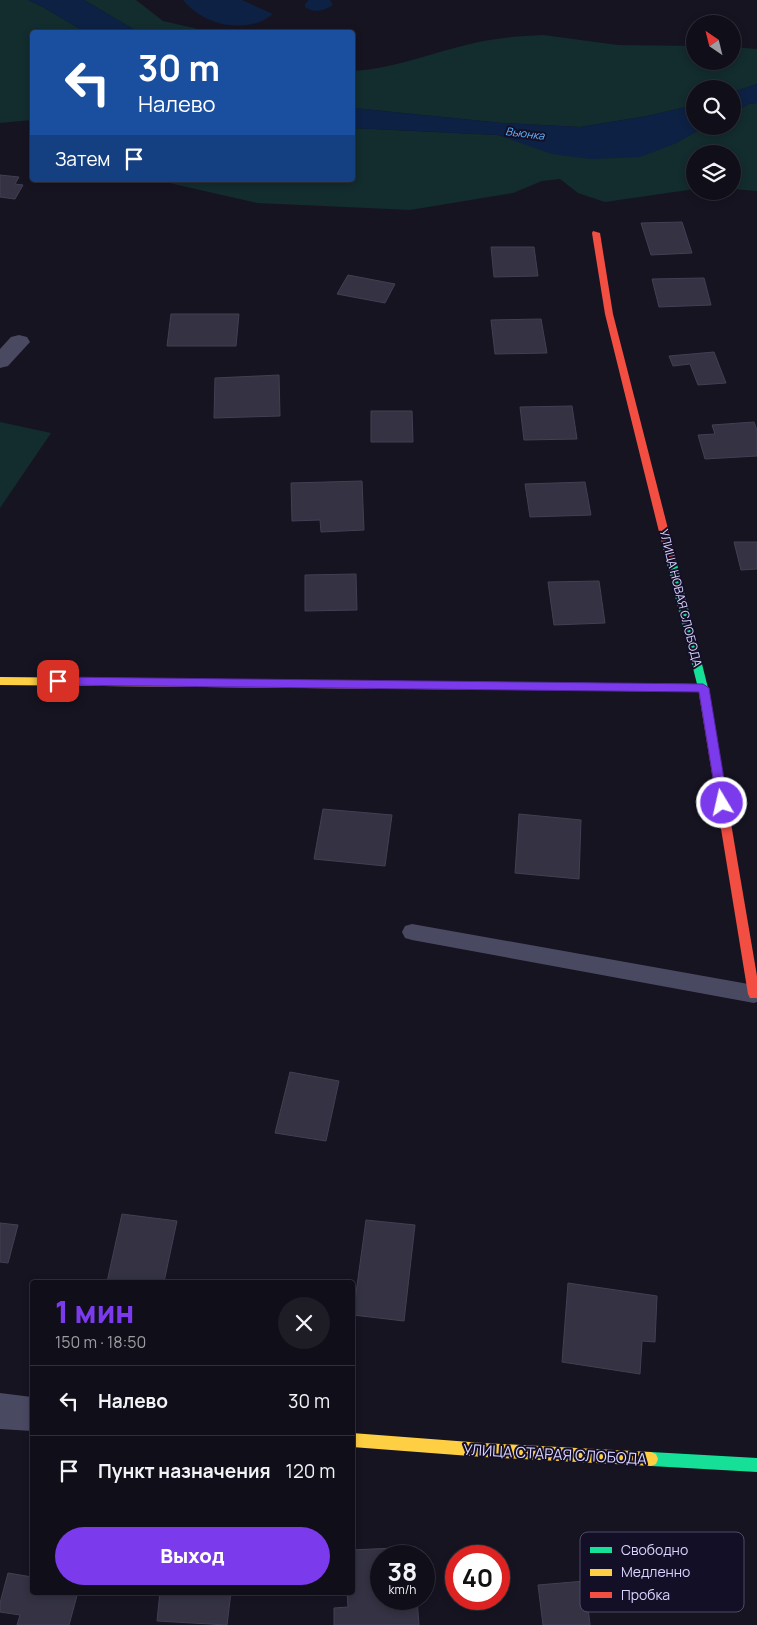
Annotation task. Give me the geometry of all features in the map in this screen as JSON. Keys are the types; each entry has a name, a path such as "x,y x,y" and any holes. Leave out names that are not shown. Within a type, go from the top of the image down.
{"street":[{"name":"УЛИЦА НОВАЯ СЛОБОДА","path":"596,233 610,314 703,688 754,994"},
{"path":"0,361 19,342"},
{"path":"0,681 703,688"},
{"path":"0,1411 30,1414"},
{"name":"УЛИЦА СТАРАЯ СЛОБОДА","path":"355,1440 492,1451 757,1465"}],"lane":[{"path":"412,932 754,994"}],"green space":[{"path":"0,0 28,0 82,30 30,30 30,120 0,123"},
{"path":"84,0 136,0 163,21 202,30 135,30"},
{"path":"543,35 618,45 686,46 686,70 741,70 741,48 757,49 757,84 741,89 741,80 686,80 686,107 647,116 580,127 502,123 355,108 355,71 397,64 488,40"},
{"path":"757,103 757,191 741,190 741,145 686,145 686,190 605,202 578,193 560,179 542,181 513,193 410,210 257,203 165,182 355,182 355,128 498,135 522,143 674,144 690,135 741,135 741,108"},
{"path":"0,422 51,433 0,508"}],"water":[{"path":"28,0 84,0 135,30 82,30"},
{"path":"183,0 242,0 273,14 263,21 249,25 228,25 218,23 198,14"},
{"path":"309,0 330,0 333,5 316,11 305,7"},
{"path":"757,84 757,103 741,108 741,89"},
{"name":"Вьюнка","path":"686,107 686,135 690,135 674,144 640,157 591,159 552,154 498,135 355,128 355,108 502,123 580,127 647,116"}],"building":[{"path":"0,175 19,177 15,184 23,185 15,199 0,197"},
{"path":"682,222 692,253 651,255 641,223"},
{"path":"491,247 534,247 538,276 494,277"},
{"path":"348,275 395,284 385,303 337,294"},
{"path":"704,278 711,305 659,307 652,279"},
{"path":"171,314 239,314 236,346 167,346"},
{"path":"541,319 547,353 495,354 491,320"},
{"path":"714,352 726,383 698,385 690,364 673,366 669,356"},
{"path":"279,375 280,416 214,418 215,378"},
{"path":"572,406 577,439 524,440 520,407"},
{"path":"371,411 412,411 413,442 371,442"},
{"path":"754,422 757,430 757,456 705,459 698,435 715,434 712,425"},
{"path":"362,481 364,530 321,532 320,520 292,521 291,483"},
{"path":"585,482 591,515 530,517 525,484"},
{"path":"734,542 757,542 757,569 741,570"},
{"path":"356,574 357,610 305,611 305,575"},
{"path":"599,581 605,623 554,625 548,582"},
{"path":"323,809 392,815 385,866 314,859"},
{"path":"519,814 581,820 579,879 515,873"},
{"path":"290,1072 339,1081 326,1141 275,1133"},
{"path":"122,1214 177,1221 164,1280 107,1280"},
{"path":"366,1220 415,1225 404,1321 355,1315 355,1300"},
{"path":"0,1223 18,1225 8,1263 0,1262"},
{"path":"568,1283 657,1296 655,1342 642,1341 640,1374 562,1362"},
{"path":"370,1549 370,1610 418,1610 419,1625 334,1625 334,1608 348,1607 347,1595 355,1595 355,1550"},
{"path":"8,1573 30,1577 30,1595 77,1595 69,1625 17,1625 20,1615 0,1612 0,1603"},
{"path":"580,1581 580,1612 589,1612 590,1625 543,1625 538,1585"},
{"path":"160,1595 231,1595 227,1625 157,1621"}],"traffic: fast":[{"path":"409,685 703,688 671,560"},
{"path":"651,1459 757,1465"}],"traffic: slow":[{"path":"0,681 409,685"},
{"path":"355,1440 483,1450 651,1459"}],"traffic: jam":[{"path":"596,233 609,314 671,560"},
{"path":"703,688 754,994"}],"route":[{"path":"58,681 703,688 722,803"}]}
